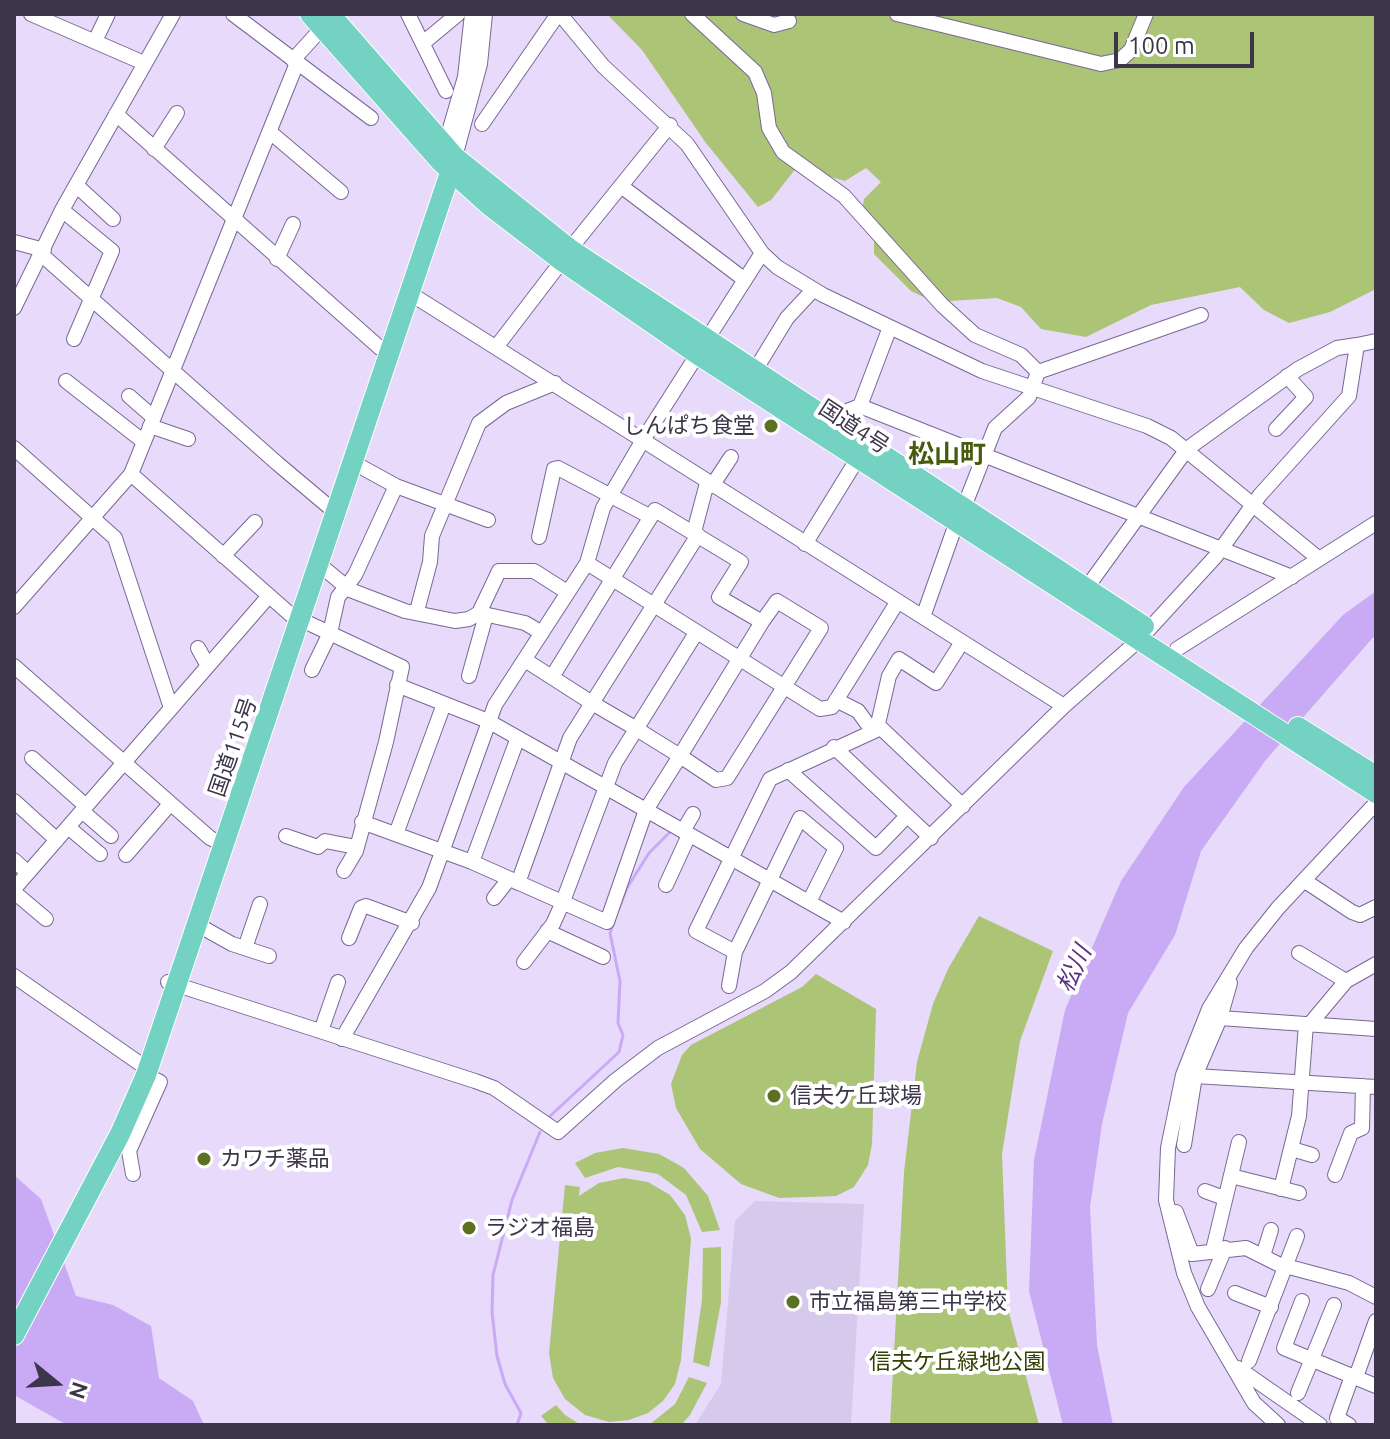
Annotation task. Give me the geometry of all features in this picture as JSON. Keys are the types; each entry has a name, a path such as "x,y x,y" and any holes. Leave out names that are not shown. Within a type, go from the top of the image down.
{"highway":[{"name":"国道4号","path":"327,18 448,159 566,255 858,458 1088,586 1144,634"},
{"name":"国道115号","path":"296,617 320,565 333,508 354,463 386,350 411,294 448,159"},
{"name":"国道115号","path":"14,1335 143,1069 448,159"},
{"name":"国道4号","path":"701,347 754,372 826,419 961,514 1179,656 1375,791"},
{"name":"国道115号","path":"173,983 198,925 220,843"},
{"name":"国道115号","path":"14,1313 100,1161"}],"street":[{"path":"31,14 63,20 95,41 144,63"},
{"path":"95,41 108,14"},
{"path":"14,308 62,210 173,14"},
{"path":"233,14 371,118"},
{"path":"408,14 446,91"},
{"path":"423,43 458,14"},
{"path":"448,159 465,77 472,14"},
{"path":"448,159 480,64 485,14"},
{"path":"482,124 559,14 603,66 670,125 705,167 762,253 777,267 813,290 982,371 1147,426 1187,449 1318,558"},
{"path":"692,14 755,72 764,93 769,128 783,152 844,196 942,305 975,335 1021,355 1038,372"},
{"path":"743,14 774,25 792,21"},
{"path":"897,14 1101,64 1120,60 1131,50 1146,14"},
{"path":"14,607 131,474 270,132 295,62 327,18"},
{"path":"154,149 177,113"},
{"path":"116,114 277,259 386,350"},
{"path":"497,346 670,125"},
{"path":"270,132 341,192"},
{"path":"76,185 113,219"},
{"path":"621,186 745,280"},
{"path":"62,210 112,251 74,339"},
{"path":"277,259 293,224"},
{"path":"14,242 43,252 90,299 333,508"},
{"path":"342,1039 351,1018 412,923 442,852 488,721 587,563 603,508 762,253"},
{"path":"754,372 787,318 813,290"},
{"path":"411,294 1064,706"},
{"path":"1038,372 1201,315"},
{"path":"860,406 890,327"},
{"path":"1088,586 1187,449 1287,376 1337,348 1376,341"},
{"path":"173,983 494,1088 558,1132 616,1080 658,1048 765,991 791,972 1064,706 1144,634 1349,396 1357,345"},
{"path":"923,617 995,428 1029,397 1038,372"},
{"path":"1276,429 1306,397 1287,376"},
{"path":"66,381 144,442"},
{"path":"417,611 430,562 432,536 479,423 506,403 555,383"},
{"path":"129,396 152,421 188,439"},
{"path":"826,419 860,406 1292,577"},
{"path":"14,448 115,538 171,708"},
{"path":"494,898 513,881 570,738 656,606 696,533 709,484 731,457"},
{"path":"805,544 858,458"},
{"path":"354,463 396,486 488,520"},
{"path":"539,537 554,469 558,468 651,517"},
{"path":"131,474 268,597 296,617 402,667 386,742 356,847 344,871"},
{"path":"312,670 330,633 338,597 347,585 396,486"},
{"path":"552,677 655,510 741,562 719,597 762,622"},
{"path":"223,556 255,522"},
{"path":"1179,656 1318,558 1359,537 1376,523"},
{"path":"587,563 820,709 832,707 898,601"},
{"path":"320,565 350,590 376,601 455,621 483,614 525,623 542,633"},
{"path":"469,676 483,614 499,571 534,571 567,592"},
{"path":"46,919 14,890 268,597"},
{"path":"362,822 472,862 607,922 646,810 680,756 762,622 777,601 821,628 727,778 716,780 680,756 525,660"},
{"path":"524,962 562,904 604,786 635,728 696,633"},
{"path":"735,952 696,931 766,783 874,728 889,676 899,659 936,683 962,642"},
{"path":"198,648 208,666"},
{"path":"14,666 170,804 220,843"},
{"path":"397,685 488,721 844,922"},
{"path":"836,700 858,711 963,806"},
{"path":"396,834 444,704"},
{"path":"472,862 517,740"},
{"path":"834,747 931,838"},
{"path":"32,758 111,836"},
{"path":"788,770 876,848 907,816"},
{"path":"1278,1425 1254,1403 1198,1307 1184,1273 1173,1238 1167,1191 1168,1148 1183,1075 1209,1009 1270,918 1305,881 1375,791"},
{"path":"14,801 57,840"},
{"path":"126,855 170,804"},
{"path":"666,885 693,814"},
{"path":"729,986 735,952 800,818 836,848 809,902"},
{"path":"68,827 100,854"},
{"path":"286,836 318,847 325,841 356,847"},
{"path":"14,860 28,873"},
{"path":"1305,881 1360,915 1376,907"},
{"path":"245,948 260,904"},
{"path":"349,938 361,908 366,906 412,923"},
{"path":"198,925 269,956"},
{"path":"547,931 603,957"},
{"path":"1299,953 1346,981"},
{"path":"1281,1189 1292,1149 1308,1024 1346,981 1376,964"},
{"path":"1184,1145 1195,1076 1220,1018 1231,975"},
{"path":"14,976 160,1082 129,1151 133,1174"},
{"path":"321,1031 338,982"},
{"path":"1220,1018 1376,1029"},
{"path":"1195,1076 1369,1087 1362,1128 1351,1133 1335,1175"},
{"path":"1208,1289 1219,1249 1224,1198 1239,1142"},
{"path":"1292,1149 1312,1155"},
{"path":"1231,1176 1299,1193"},
{"path":"1167,1191 1192,1254 1246,1248 1287,1266 1371,1293 1367,1272"},
{"path":"1205,1191 1224,1198"},
{"path":"1263,1256 1271,1230"},
{"path":"1249,1361 1297,1236"},
{"path":"1235,1293 1271,1307"},
{"path":"1302,1301 1284,1348 1376,1386"},
{"path":"1298,1393 1334,1305"},
{"path":"1349,1425 1337,1418 1372,1342 1376,1321"},
{"path":"1232,1361 1241,1372 1320,1425"}],"shaded area":[{"path":"1376,591 1376,634 1265,761 1201,851 1175,935 1128,1013 1102,1124 1090,1207 1097,1345 1113,1425 1063,1425 1029,1291 1034,1160 1065,1010 1121,881 1184,787 1343,615"},
{"path":"14,1175 41,1199 76,1296 113,1305 151,1326 159,1378 193,1401 204,1425 67,1425 14,1395"},
{"name":"市立福島第三中学校","path":"755,1201 864,1204 851,1425 695,1425 721,1384 735,1221"}],"green space":[{"path":"607,14 1376,14 1376,289 1330,312 1289,323 1264,310 1240,287 1151,305 1086,337 1041,329 1021,307 997,298 934,302 911,291 874,254 874,225 862,210 864,199 881,182 866,168 845,181 797,167 771,200 758,207 706,143 642,50"},
{"name":"信夫ケ丘緑地公園","path":"979,916 1053,951 1020,1041 1002,1154 1008,1309 1039,1425 890,1425 904,1172 917,1062 933,1004 948,969"},
{"name":"信夫ケ丘球場","path":"816,974 876,1009 872,1144 868,1165 854,1187 836,1196 779,1198 741,1184 700,1149 676,1108 671,1084 682,1055 691,1045 802,987"},
{"path":"623,1148 659,1154 684,1168 708,1196 720,1230 702,1232 686,1195 658,1174 618,1167 585,1178 575,1163 595,1153"},
{"path":"624,1178 648,1182 670,1195 685,1215 691,1239 681,1360 675,1384 663,1401 648,1413 629,1420 609,1422 585,1415 565,1399 553,1378 549,1353 565,1185 580,1187 579,1196 599,1183"},
{"path":"721,1247 721,1302 709,1367 693,1362 702,1300 703,1248"},
{"path":"689,1377 707,1383 690,1415 681,1425 649,1425 675,1404"},
{"path":"556,1405 581,1425 549,1425 541,1416"}],"waterway":[{"path":"618,911 627,888 649,853 671,831"},
{"path":"547,1119 619,1052 623,1035 618,1023 620,981 610,933 614,922"},
{"path":"517,1425 521,1413 505,1384 497,1356 492,1312 493,1275 512,1200 540,1132"}],"place":[{"name":"しんぱち食堂","path":"771,426"},
{"name":"信夫ケ丘球場","path":"774,1096"},
{"name":"カワチ薬品","path":"204,1159"},
{"name":"ラジオ福島","path":"469,1228"},
{"name":"市立福島第三中学校","path":"793,1302"}],"district":[{"name":"松山町","path":"947,454"}],"water label":[{"name":"松川","path":"1074,969"}]}
